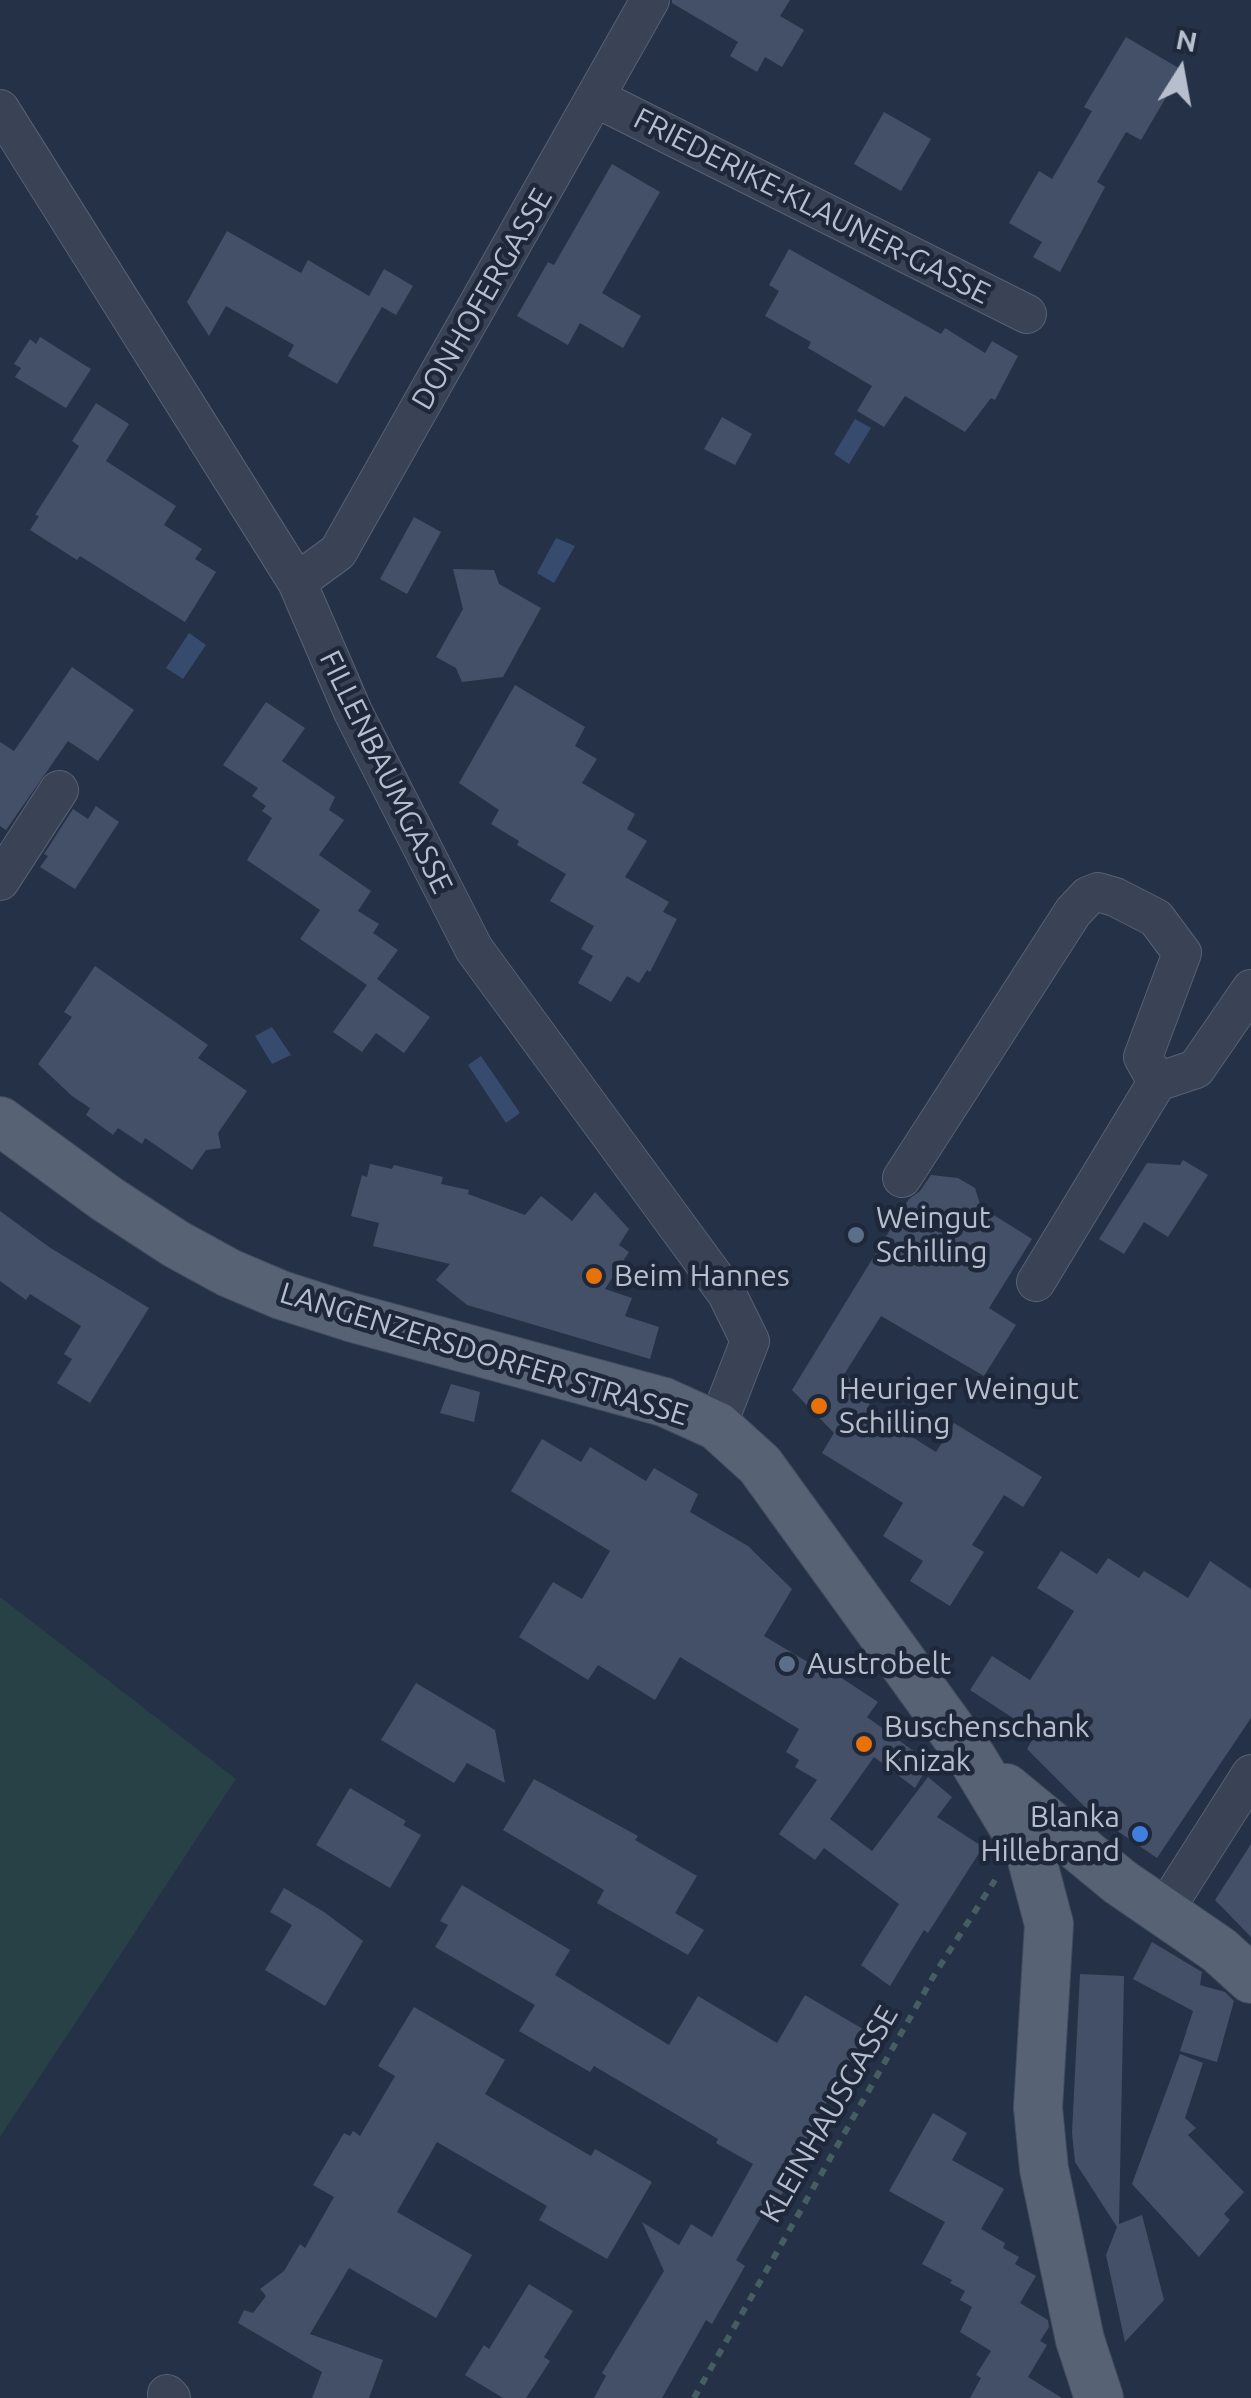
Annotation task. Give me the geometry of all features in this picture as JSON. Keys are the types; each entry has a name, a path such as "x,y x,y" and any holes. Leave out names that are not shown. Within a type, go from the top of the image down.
{"main road":[{"name":"LANGENZERSDORFER STRASSE","path":"0,1121 63,1169 176,1244 280,1295 664,1402 717,1426 760,1465 972,1758 1031,1856 1049,1924 1038,2108 1044,2169 1080,2340 1098,2398"},
{"name":"LANGENZERSDORFER STRASSE","path":"972,1758 1120,1882 1218,1950 1251,1979"},
{"path":"1049,1924 1082,1896 1120,1882"}],"street":[{"name":"DONHOFERGASSE","path":"297,582 338,552 650,0"},
{"name":"FRIEDERIKE-KLAUNER-GASSE","path":"596,98 1027,314"},
{"name":"FILLENBAUMGASSE","path":"0,109 297,582 353,712 474,949 727,1294 750,1341 717,1426"},
{"path":"0,881 59,790"},
{"path":"902,1178 1073,912 1088,896 1098,892 1156,918 1182,953 1143,1056 1156,1082"},
{"path":"1036,1282 1156,1082 1196,1069 1251,989"},
{"path":"1162,1914 1251,1774"}],"path":[{"name":"KLEINHAUSGASSE","path":"694,2398 936,1972 996,1877 1006,1871"}],"green space":[{"path":"0,1597 236,1779 0,2137"}],"water":[{"path":"855,419 871,428 849,464 834,454"},
{"path":"556,538 575,546 554,583 537,573"},
{"path":"189,633 206,645 183,679 166,668"},
{"path":"272,1027 291,1055 272,1064 255,1036"},
{"path":"481,1056 520,1113 506,1123 468,1065"}],"building":[{"path":"672,0 790,0 780,16 804,30 782,67 765,57 757,72 730,56 738,42"},
{"path":"1126,37 1182,70 1141,140 1126,132 1097,182 1105,187 1060,272 1033,257 1042,242 1009,223 1039,171 1052,179 1092,111 1084,107"},
{"path":"884,112 931,139 901,191 854,164"},
{"path":"612,164 660,192 602,293 641,316 623,348 580,323 568,345 517,316 548,262 554,265"},
{"path":"227,231 301,273 308,260 369,296 384,269 413,286 396,315 382,307 337,384 288,356 294,345 226,306 209,336 187,302"},
{"path":"789,249 941,334 945,328 985,353 992,341 1018,356 995,400 991,398 965,432 905,396 884,427 857,411 872,386 808,348 811,342 765,316 779,291 769,285"},
{"path":"40,337 91,369 66,408 15,377 21,368 14,364 30,339 36,344"},
{"path":"96,403 129,424 106,461 176,506 164,525 202,549 195,559 216,572 185,622 80,556 77,560 30,530 39,516 35,515 79,446 72,441"},
{"path":"722,417 752,434 735,465 704,449"},
{"path":"414,517 441,532 407,594 380,579"},
{"path":"453,569 494,570 499,584 541,608 503,677 462,682 456,668 436,657 463,609"},
{"path":"72,667 134,710 98,761 68,741 6,830 0,826 0,742 14,751"},
{"path":"515,685 585,727 575,746 597,759 582,783 635,814 627,829 647,841 625,877 669,902 663,912 677,919 650,972 647,970 639,983 627,976 611,1002 578,983 593,956 581,949 594,926 550,901 566,874 517,845 519,841 491,824 499,810 459,783"},
{"path":"266,702 305,728 282,761 335,797 329,810 344,820 319,855 371,891 358,911 379,924 373,933 398,950 377,979 430,1017 404,1053 376,1033 362,1052 333,1032 367,985 300,939 320,910 247,860 272,818 262,811 266,806 252,796 258,788 223,765"},
{"path":"96,806 119,822 75,889 40,867 73,809 88,819"},
{"path":"95,966 208,1045 198,1058 247,1091 218,1133 221,1148 206,1150 192,1170 145,1138 142,1144 118,1128 113,1135 86,1115 90,1108 38,1064 72,1017 64,1012"},
{"path":"1183,1160 1208,1175 1168,1237 1144,1222 1124,1254 1099,1239 1147,1163 1180,1165"},
{"path":"370,1164 392,1169 394,1165 443,1177 441,1184 469,1190 468,1194 525,1215 541,1196 572,1221 595,1192 629,1229 619,1245 629,1252 605,1289 632,1298 625,1316 659,1327 650,1359 467,1305 436,1280 450,1264 373,1246 379,1223 351,1216 362,1175 367,1177"},
{"path":"931,1175 958,1178 975,1188 981,1207 1032,1239 989,1308 1016,1325 984,1376 881,1316 845,1373 871,1402 867,1409 936,1452 954,1423 1042,1477 1023,1507 1004,1495 972,1545 984,1552 950,1606 910,1581 923,1561 883,1536 903,1503 822,1453 834,1433 792,1390 909,1199"},
{"path":"0,1211 49,1247 149,1308 90,1403 57,1383 72,1359 64,1354 81,1326 30,1294 26,1300 0,1281"},
{"path":"451,1384 480,1392 474,1422 440,1413"},
{"path":"542,1439 581,1462 590,1447 646,1481 654,1468 698,1494 690,1512 748,1546 792,1589 764,1636 833,1677 834,1673 878,1702 867,1717 930,1763 915,1788 874,1757 830,1819 872,1851 928,1777 952,1797 937,1817 983,1847 890,1986 861,1965 899,1904 824,1848 815,1860 779,1834 817,1780 795,1767 799,1760 786,1752 799,1729 680,1657 655,1700 598,1665 588,1680 519,1637 553,1582 582,1599 610,1551 511,1491"},
{"path":"1061,1551 1097,1574 1108,1558 1139,1578 1144,1571 1188,1598 1210,1561 1251,1589 1251,1718 1157,1858 1091,1813 1027,1749 1036,1733 970,1690 992,1656 1030,1680 1074,1611 1037,1588"},
{"path":"416,1683 495,1730 505,1783 467,1763 454,1783 381,1740"},
{"path":"534,1779 638,1836 635,1840 697,1876 675,1913 704,1930 688,1955 597,1903 604,1890 503,1830"},
{"path":"350,1788 406,1821 403,1825 421,1835 390,1888 316,1845"},
{"path":"1251,1844 1251,1937 1215,1900"},
{"path":"462,1885 570,1950 555,1975 669,2045 698,1996 777,2043 805,1995 868,2032 809,2132 815,2136 770,2215 764,2212 736,2260 745,2266 712,2324 706,2320 662,2398 594,2398 606,2376 602,2373 664,2271 642,2222 679,2245 691,2224 712,2237 753,2164 594,2066 590,2072 519,2031 535,2005 435,1947 448,1925 440,1921"},
{"path":"284,1888 363,1941 325,2006 265,1970 292,1925 270,1912"},
{"path":"1152,1942 1202,1972 1200,1985 1225,1992 1234,2001 1217,2062 1180,2051 1193,2011 1133,1979"},
{"path":"1080,1974 1124,1976 1119,2224 1142,2215 1164,2300 1125,2342 1106,2255 1117,2227 1075,2162 1072,2133"},
{"path":"414,2007 505,2060 485,2094 591,2156 595,2149 652,2182 607,2259 539,2220 547,2206 437,2142 397,2212 472,2255 436,2318 349,2268 310,2334 383,2360 369,2398 312,2398 322,2372 238,2323 244,2310 253,2313 266,2296 260,2289 284,2271 300,2244 305,2248 334,2197 313,2185 344,2133 350,2136 353,2131 360,2136 395,2076 378,2066"},
{"path":"1180,2054 1203,2063 1185,2118 1196,2128 1188,2135 1244,2192 1224,2214 1230,2220 1199,2257 1132,2184"},
{"path":"933,2113 967,2133 952,2160 1004,2189 981,2229 1005,2243 1003,2248 1019,2257 1015,2264 1036,2276 1020,2303 1048,2320 1049,2327 1040,2341 1047,2345 1028,2377 1062,2398 970,2398 981,2378 976,2375 991,2351 960,2332 972,2307 960,2300 965,2291 922,2264 945,2222 889,2191"},
{"path":"529,2284 573,2311 544,2357 550,2361 526,2398 503,2398 465,2375 484,2345 489,2349"}],"place":[{"name":"Weingut Schilling","path":"856,1235"},
{"name":"Beim Hannes","path":"594,1276"},
{"name":"Heuriger Weingut Schilling","path":"819,1406"},
{"name":"Austrobelt","path":"787,1664"},
{"name":"Buschenschank Knizak","path":"864,1744"},
{"name":"Blanka Hillebrand","path":"1140,1834"}]}
